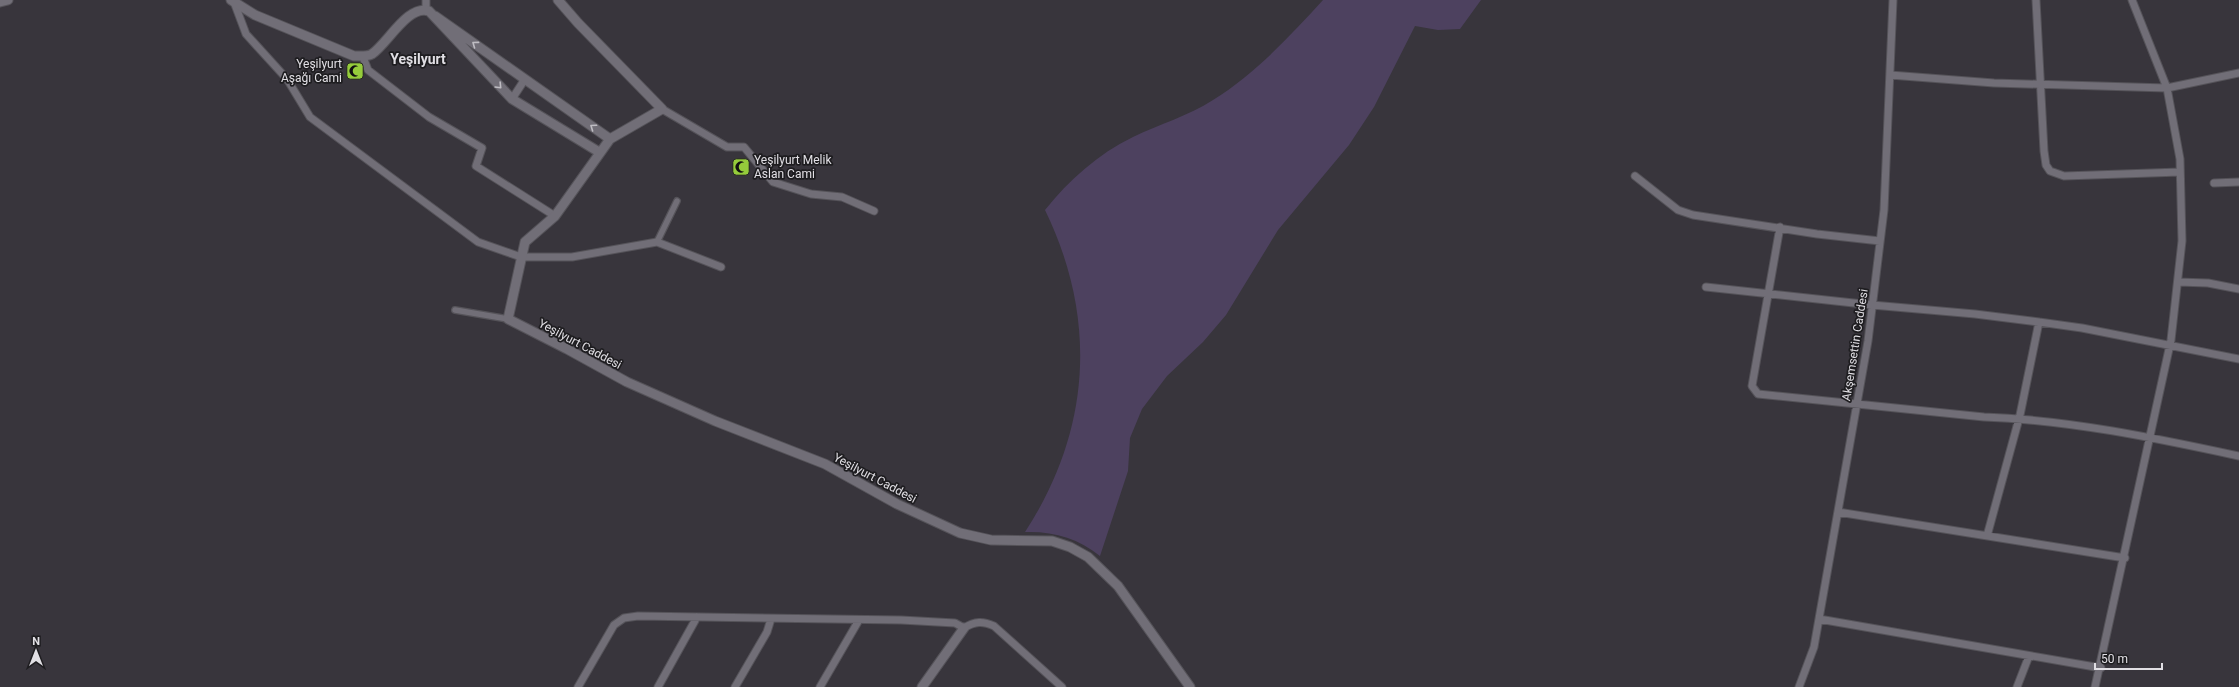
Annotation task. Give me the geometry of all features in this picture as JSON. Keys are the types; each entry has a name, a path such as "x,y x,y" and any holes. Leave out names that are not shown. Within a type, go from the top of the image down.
{"street":[{"path":"0,2 8,0"},
{"path":"558,0 578,24 662,109 727,147 744,147 773,182 811,194 842,197 874,211"},
{"name":"Akşemsettin Caddesi","path":"1799,687 1814,647 1857,405 1872,305 1884,210 1894,0"},
{"path":"2036,0 2043,144 2046,165 2050,171 2064,176 2180,172"},
{"path":"2095,687 2101,668 2152,437 2170,345 2182,241 2180,159 2167,88 2132,0"},
{"path":"233,1 255,15 346,54 363,56 372,54 412,14 426,5 480,66 512,99 598,152"},
{"path":"233,1 246,34 287,79 310,117 478,242 521,257 572,257 657,242 721,267"},
{"path":"435,16 610,139"},
{"path":"480,66 489,54"},
{"path":"363,56 368,70 429,117 482,148 476,166 555,216"},
{"path":"1890,75 2040,84 2167,88 2239,73"},
{"path":"512,99 525,79"},
{"path":"455,310 508,320 525,242 555,216 598,152 610,139 662,109"},
{"path":"1635,176 1678,210 1693,215 1780,227 1817,234 1880,241"},
{"path":"2214,183 2239,182"},
{"path":"657,242 677,201"},
{"path":"1780,227 1752,389 1765,396 1984,417 2019,418 2152,437 2239,456"},
{"path":"2178,282 2208,283 2239,289"},
{"path":"1706,288 1916,308 2039,322 2170,345 2239,359"},
{"name":"Yeşilyurt Caddesi","path":"508,320 567,349 627,382 715,421 825,464 897,504 960,533 991,540 1052,541 1070,547 1088,557 1118,586 1190,687"},
{"path":"1986,536 2019,418 2039,322"},
{"path":"1838,512 2125,558"},
{"path":"578,687 610,629 618,621 630,616 955,623 964,628"},
{"path":"658,687 697,617"},
{"path":"735,687 767,632 771,619"},
{"path":"1819,619 2101,668"},
{"path":"820,687 859,620"},
{"path":"922,687 964,628 979,622 994,626 1062,687"},
{"path":"2017,687 2029,656"}],"shaded area":[{"path":"1323,0 1481,0 1460,29 1438,30 1415,26 1374,107 1349,145 1278,230 1226,315 1203,342 1167,376 1142,409 1130,438 1128,471 1100,556 1074,540 1065,537 1055,534 1025,532 1047,494 1063,454 1074,414 1080,374 1079,333 1074,292 1062,251 1045,210 1074,178 1108,151 1133,137 1194,111 1228,90 1271,54"}],"place":[{"name":"Yeşilyurt Aşağı Cami","path":"355,71"},
{"name":"Yeşilyurt Melik Aslan Cami","path":"741,167"}],"district":[{"name":"Yeşilyurt","path":"418,59"}]}
